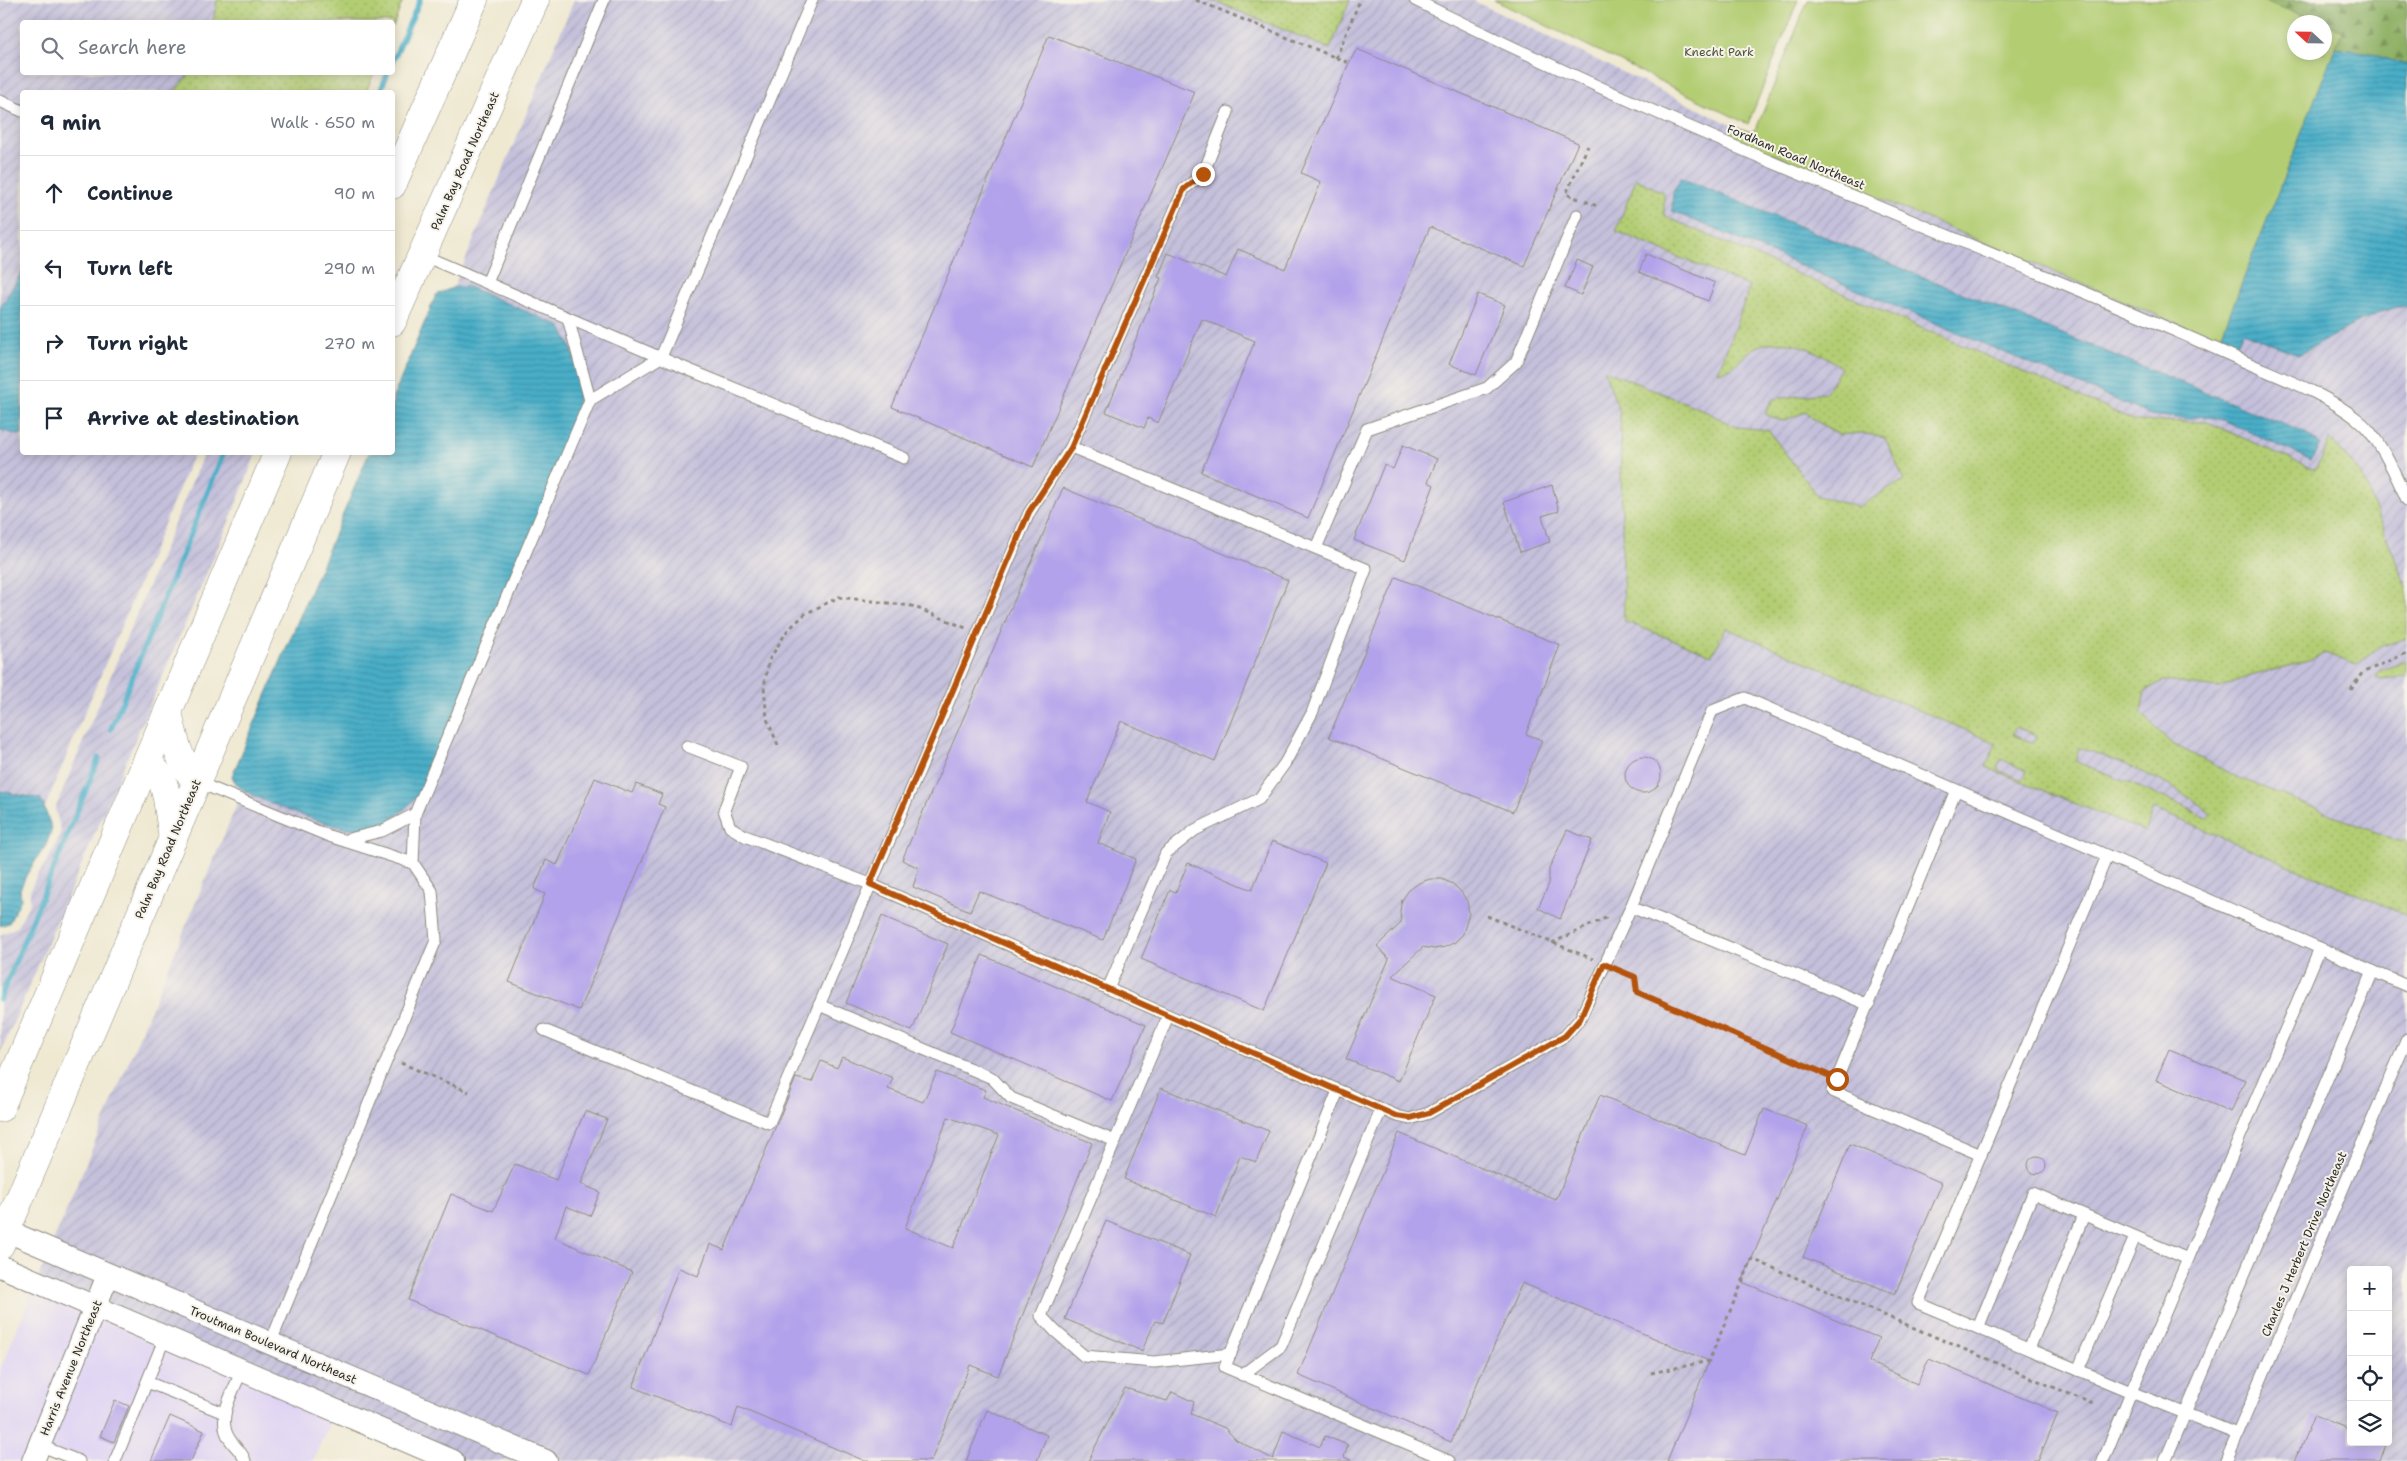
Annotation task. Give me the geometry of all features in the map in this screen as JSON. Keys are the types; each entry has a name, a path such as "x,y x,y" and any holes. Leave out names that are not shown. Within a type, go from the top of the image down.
{"main road":[{"path":"395,178 474,0"},
{"name":"Palm Bay Road Northeast","path":"395,315 535,0"},
{"path":"0,1108 277,455"},
{"name":"Palm Bay Road Northeast","path":"2,1235 336,455"},
{"path":"168,712 177,751 185,769 197,782"},
{"path":"147,761 162,778 173,839"}],"street":[{"name":"Troutman Boulevard Northeast","path":"2,1235 108,1275 537,1459"},
{"path":"0,1266 453,1461"},
{"name":"Harris Avenue Northeast","path":"36,1453 108,1275"}],"lane":[{"path":"487,283 604,0"},
{"path":"270,1344 436,940 432,891 413,863 415,814 590,400 661,357 812,0"},
{"name":"Fordham Road Northeast","path":"1415,0 1517,51 1758,156 2172,330 2325,397 2360,420 2387,458 2407,500"},
{"path":"0,101 20,110"},
{"path":"544,1030 768,1123 1029,512 1071,448 1184,189 1203,174 1228,112"},
{"path":"1316,548 1367,429 1487,388 1516,362 1577,215"},
{"path":"422,255 904,458"},
{"path":"568,318 590,400"},
{"path":"1071,448 1366,568 1312,713 1285,763 1259,799 1196,830 1166,853 1108,989"},
{"path":"687,746 741,767 724,810 730,827 745,836 870,884 1381,1110 1396,1116 1410,1118 1429,1113 1565,1036 1580,1019 1631,906 1712,711 1745,698 2407,986"},
{"path":"197,782 343,841 413,863"},
{"path":"1956,790 1832,1091 1981,1155"},
{"path":"343,841 382,831 415,814"},
{"path":"2108,856 1918,1303 2237,1434"},
{"path":"1631,906 1869,1005"},
{"path":"2103,1461 2320,948"},
{"path":"2165,1461 2373,971"},
{"path":"819,1005 992,1078 1011,1098 1115,1141"},
{"path":"1168,1016 1041,1316 1054,1332 1084,1356 1154,1362 1231,1354"},
{"name":"Charles J Herbert Drive Northeast","path":"2226,1461 2407,1038"},
{"path":"1338,1091 1225,1367 1449,1461"},
{"path":"1242,1375 1281,1346 1381,1110"},
{"path":"1978,1328 2033,1193 2188,1259"},
{"path":"2029,1349 2084,1215"},
{"path":"2078,1370 2135,1236"},
{"path":"115,1461 165,1337"},
{"path":"242,1370 224,1413 228,1437 244,1456 245,1461"},
{"path":"147,1382 224,1413"},
{"path":"36,1453 79,1461"}],"path":[{"path":"1196,0 1349,63"},
{"path":"1336,58 1360,0"},
{"path":"1588,146 1566,194 1597,206"},
{"path":"778,745 767,719 765,703 764,687 769,660 787,631 805,614 839,597 912,606 978,633"},
{"path":"2351,690 2362,673 2407,653"},
{"path":"1552,943 1631,906"},
{"path":"1487,916 1635,977 1637,992 1837,1079"},
{"path":"389,1058 469,1092"},
{"path":"1651,1373 1709,1361 1752,1259 2093,1404"}],"shaded area":[{"path":"0,0 386,0 377,20 20,20 20,75 354,75 347,90 20,90 20,455 193,455 0,914"},
{"path":"574,0 1472,0 1734,126 1731,136 2235,347 2243,332 2299,355 2385,311 2403,306 2407,307 2407,1461 469,1461 37,1280 243,790 308,817 469,287 454,287"},
{"path":"203,455 255,455 234,510 0,1054 0,938 1,935 17,927 30,903 30,891 35,879 55,848 61,830 55,809"},
{"path":"37,1280 337,1406 313,1461 0,1461 0,1370"}],"green space":[{"path":"217,0 403,0 395,22 395,20 213,20"},
{"path":"1212,0 1350,0 1330,49"},
{"name":"Knecht Park","path":"1494,0 1798,0 1748,124"},
{"path":"1808,0 2262,0 2301,15 2287,15 2287,60 2330,60 2219,341 1730,136 1734,126 1751,132 1757,127"},
{"path":"2262,0 2407,0 2407,65 2365,52 2335,48 2342,31 2332,27 2332,15 2301,15"},
{"path":"2332,27 2342,31 2332,56"},
{"path":"188,75 373,75 367,90 176,90"},
{"path":"1636,179 1664,193 1664,216 2136,421 2207,422 2315,470 2330,439 2362,475 2407,589 2407,638 2382,646 2356,665 2325,653 2312,660 2247,677 2218,688 2163,681 2145,691 2141,713 2171,743 2237,777 2398,841 2407,841 2407,915 2154,809 2145,832 1986,767 1996,743 1726,628 1712,655 1624,621 1620,413 1604,370 1701,409 1736,427 1768,430 1818,496 1858,507 1904,480 1885,438 1862,433 1839,435 1813,419 1806,412 1782,421 1765,414 1773,399 1825,393 1841,368 1824,356 1813,350 1790,343 1767,343 1752,350 1725,371 1718,372 1750,287 1616,231","holes":["2016,727 2037,735 2034,743 2013,735","2079,748 2113,759 2165,783 2211,813 2206,818 2158,795 2075,761","2001,759 2027,771 2023,780 2000,771 1997,767"]},
{"path":"2407,661 2407,677 2375,679 2379,671"}],"water":[{"path":"2335,48 2365,52 2407,65 2407,307 2398,307 2369,317 2299,355 2243,332 2235,348 2219,341 2330,60 2332,60"},
{"path":"1681,178 2305,433 2320,444 2311,460 2223,420 2203,416 2186,419 2151,415 1672,211 1673,193"},
{"path":"20,275 20,434 18,435 0,430 0,308"},
{"path":"454,287 469,287 560,326 572,352 578,376 575,429 425,786 408,806 395,817 380,825 369,828 341,827 304,816 254,796 240,788 232,776 368,455 395,455 395,392 436,295"},
{"path":"0,791 41,799 52,829 46,845 27,874 20,889 21,899 9,923 0,926"}],"building":[{"path":"1049,35 1195,92 1033,467 892,407"},
{"path":"1357,49 1578,143 1524,266 1430,227 1308,518 1201,472 1255,341 1202,319 1158,423 1148,418 1144,428 1106,412 1161,278 1158,277 1168,253 1226,277 1238,249 1285,269 1321,182 1301,173 1349,63"},
{"path":"1646,254 1715,283 1708,301 1639,272"},
{"path":"1577,260 1593,267 1581,295 1565,288"},
{"path":"1478,294 1505,305 1476,375 1449,364"},
{"path":"1403,445 1437,459 1428,482 1434,485 1405,560 1354,540 1384,465 1393,469"},
{"path":"1552,485 1559,511 1542,516 1550,542 1520,552 1504,502"},
{"path":"1063,488 1288,580 1215,761 1121,721 1087,802 1110,812 1098,843 1136,859 1103,940 979,891 970,911 913,887 919,868 902,860"},
{"path":"1396,577 1560,645 1526,734 1542,740 1513,812 1329,737"},
{"path":"1643,757 1655,763 1661,775 1655,787 1643,793 1631,787 1625,775 1631,763"},
{"path":"595,778 632,793 636,784 662,794 658,804 665,807 579,1010 509,982 545,894 534,889 546,860 557,865"},
{"path":"1567,830 1592,840 1560,919 1538,908 1549,884 1549,869"},
{"path":"1272,841 1326,863 1264,1011 1141,959 1170,890 1176,892 1188,863 1252,890"},
{"path":"1430,879 1442,879 1453,884 1467,901 1469,913 1463,934 1455,942 1445,947 1434,949 1423,947 1392,976 1436,995 1399,1081 1346,1059 1389,959 1377,946 1401,923 1400,911 1402,900 1409,890 1419,883"},
{"path":"882,916 948,944 912,1031 846,1003"},
{"path":"982,955 1146,1025 1112,1101 950,1032"},
{"path":"2169,1049 2245,1080 2231,1112 2156,1080"},
{"path":"842,1057 893,1078 888,1089 923,1102 937,1072 986,1090 983,1097 1092,1143 998,1376 970,1365 931,1461 865,1461 738,1407 732,1427 633,1387 679,1268 698,1276 710,1244 724,1250 796,1078 812,1082 821,1061 837,1068","holes":["948,1117 999,1135 953,1248 905,1228"]},
{"path":"1161,1088 1269,1131 1256,1162 1240,1156 1216,1217 1124,1179"},
{"path":"1600,1095 1745,1155 1764,1109 1808,1126 1742,1282 1879,1338 1869,1362 1917,1384 1929,1359 2058,1413 2038,1461 1667,1461 1709,1361 1522,1283 1451,1442 1298,1375 1399,1133 1556,1200"},
{"path":"585,1111 607,1119 581,1184 600,1192 590,1216 566,1206 555,1238 632,1272 589,1375 408,1300 451,1194 493,1211 515,1164 556,1180"},
{"path":"1850,1144 1942,1183 1895,1294 1803,1257"},
{"path":"2037,1156 2043,1159 2046,1165 2043,1171 2037,1174 2031,1171 2028,1165 2031,1159"},
{"path":"1106,1221 1190,1255 1163,1323 1155,1321 1142,1351 1065,1319"},
{"path":"1125,1388 1167,1401 1172,1392 1194,1402 1191,1414 1225,1428 1236,1440 1273,1459 1283,1431 1320,1447 1325,1436 1348,1445 1344,1457 1353,1461 1088,1461"},
{"path":"115,1400 129,1406 114,1442 100,1436"},
{"path":"987,1410 1047,1435 1037,1461 966,1461"},
{"path":"2314,1415 2347,1428 2347,1446 2386,1446 2380,1461 2295,1461"},
{"path":"170,1416 204,1431 191,1461 151,1461"}],"waterway":[{"path":"395,56 420,0"},
{"path":"381,90 387,75"},
{"path":"111,729 223,455"},
{"path":"0,999 99,758"}],"route":[{"path":"1203,174 1184,189 1071,448 1029,512 870,884 1396,1116 1410,1118 1429,1113 1565,1036 1580,1019 1604,964 1635,977 1637,992 1837,1079"}]}
